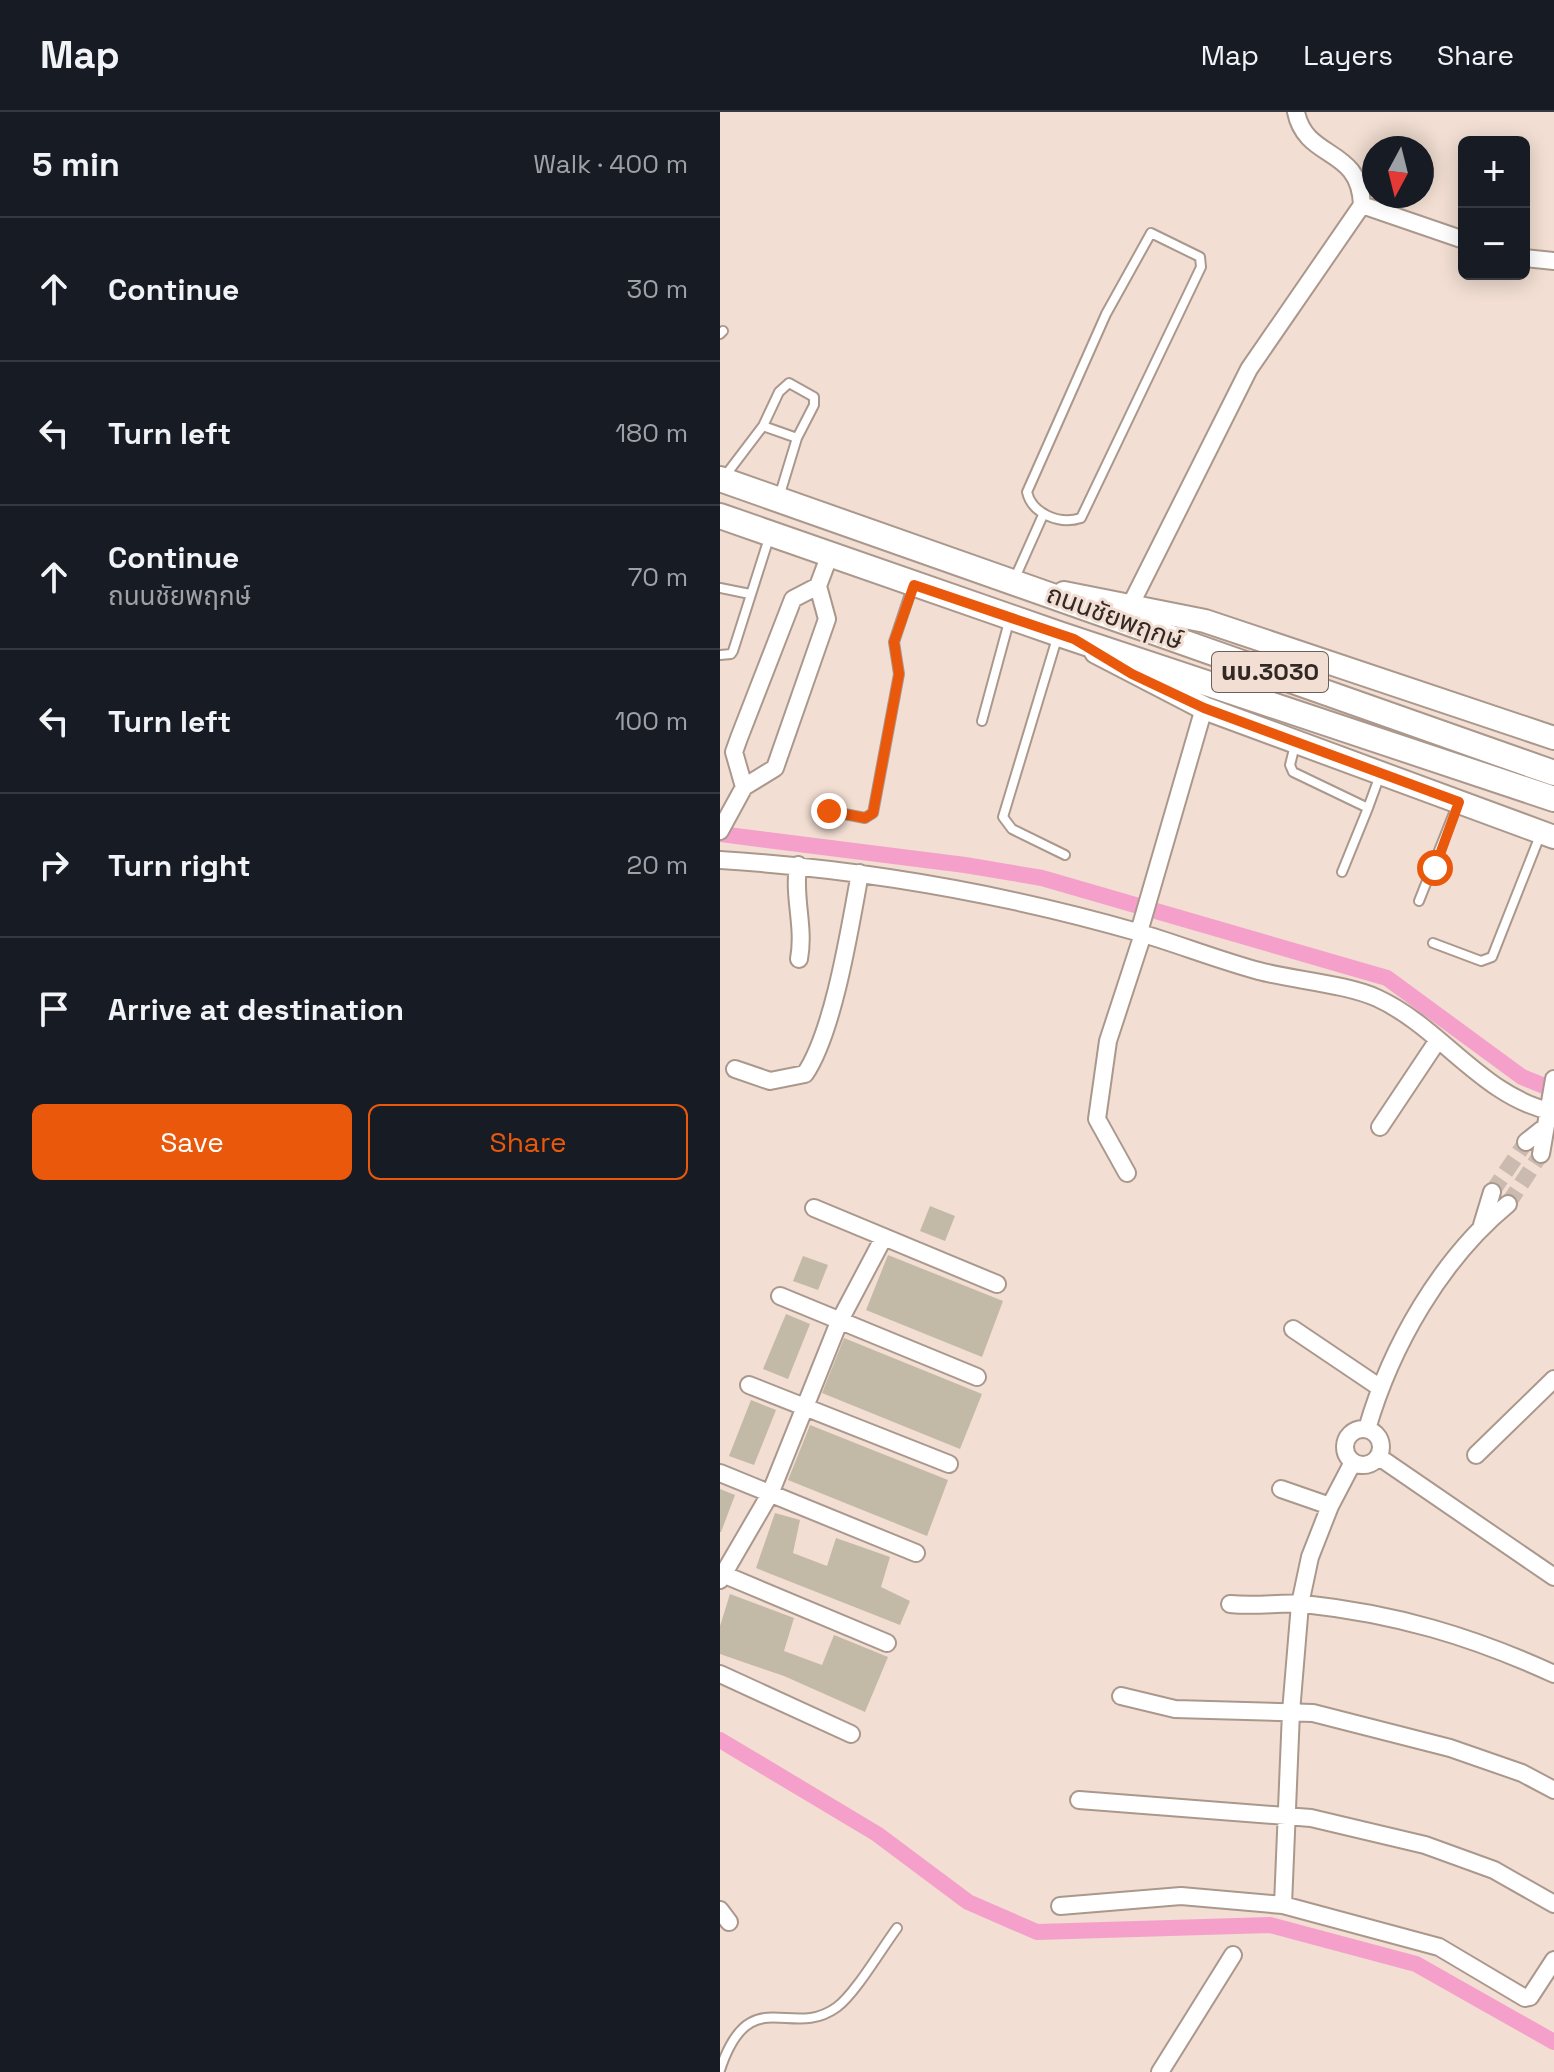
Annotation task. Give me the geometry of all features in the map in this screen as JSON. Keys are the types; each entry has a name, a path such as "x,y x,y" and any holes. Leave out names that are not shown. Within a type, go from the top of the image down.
{"main road":[{"name":"ถนนชัยพฤกษ์","path":"721,480 1554,773"},
{"name":"ถนนชัยพฤกษ์","path":"720,516 1066,637 1554,799"},
{"path":"1023,584 1131,604 1268,640 1554,738"},
{"path":"1066,637 1132,674 1204,708 1459,802 1547,838"}],"street":[{"path":"1131,604 1249,369 1362,205 1359,179 1349,166 1310,138 1296,112"},
{"path":"1371,208 1458,238"},
{"path":"1530,259 1554,261"},
{"path":"720,831 744,787 775,768 827,619 818,586 830,554"},
{"path":"744,787 734,752 739,738 793,599 818,586"},
{"path":"1127,1173 1097,1119 1108,1041 1204,708"},
{"path":"720,860 860,873 1033,905 1141,931 1258,970 1376,998 1438,1040 1510,1096 1549,1111"},
{"path":"798,865 794,893 803,936 799,959"},
{"path":"735,1069 770,1081 805,1074 817,1056 848,939 860,873"},
{"path":"1380,1127 1438,1040"},
{"path":"1541,1154 1554,1079"},
{"path":"1526,1142 1549,1111"},
{"path":"1481,1226 1492,1192"},
{"path":"1367,1429 1379,1387 1438,1282 1481,1226 1508,1204"},
{"path":"814,1208 997,1284"},
{"path":"884,1237 839,1322 770,1494 722,1576 887,1643"},
{"path":"780,1296 977,1377"},
{"path":"1293,1329 1379,1387"},
{"path":"1476,1455 1554,1379"},
{"path":"749,1385 949,1464"},
{"path":"1367,1429 1381,1439 1379,1457 1370,1464 1353,1462 1346,1452 1347,1440 1354,1430 1367,1429"},
{"path":"1379,1457 1554,1577"},
{"path":"1283,1905 1291,1712 1300,1604 1310,1557 1330,1506 1353,1462"},
{"path":"720,1473 916,1553"},
{"path":"1281,1489 1330,1506"},
{"path":"1230,1604 1260,1607 1300,1604 1383,1615 1484,1642 1554,1674"},
{"path":"720,1674 851,1734"},
{"path":"1121,1696 1175,1709 1313,1713 1450,1748 1522,1773 1554,1790"},
{"path":"1079,1800 1286,1814 1425,1845 1494,1870 1554,1904"},
{"path":"1060,1906 1181,1896 1283,1905 1439,1947 1525,1998 1530,1997 1554,1960"},
{"path":"1160,2072 1233,1955"}],"lane":[{"path":"1149,235 1159,235 1200,257 1201,267 1081,518 1072,520 1043,515 1029,500 1027,492 1106,314 1149,235"},
{"path":"721,480 763,426 779,392 789,383 814,397 814,405 797,438 778,499"},
{"path":"763,426 797,438"},
{"path":"1023,584 1043,515"},
{"path":"720,655 731,654 770,533"},
{"path":"829,811 865,818 873,813 899,674 894,642 914,585"},
{"path":"720,588 750,594"},
{"path":"982,721 1010,617"},
{"path":"1065,855 1012,829 1003,817 1066,637"},
{"path":"1295,744 1290,765 1293,772 1368,808"},
{"path":"1342,872 1380,775"},
{"path":"1419,901 1459,802"},
{"path":"1433,943 1481,961 1492,957 1547,838"},
{"path":"720,2070 727,2049 742,2028 765,2015 825,2014 839,2006 897,1928"}],"building":[{"path":"930,1206 955,1216 945,1241 920,1231"},
{"path":"888,1255 1003,1301 982,1357 866,1310"},
{"path":"803,1256 828,1265 818,1290 793,1281"},
{"path":"786,1314 810,1324 788,1379 763,1369"},
{"path":"844,1338 982,1394 960,1449 822,1393"},
{"path":"751,1400 776,1410 754,1465 729,1456"},
{"path":"810,1425 948,1480 927,1536 788,1480"},
{"path":"720,1489 735,1495 721,1532 720,1532"},
{"path":"775,1513 800,1520 793,1553 827,1566 836,1538 890,1557 881,1587 910,1601 900,1625 756,1568"},
{"path":"730,1594 794,1618 784,1651 822,1665 834,1635 888,1657 865,1712 784,1676 720,1654 720,1626"}],"waterway":[{"path":"720,834 965,865 1042,878 1387,978 1522,1077 1554,1090"},
{"path":"720,1740 877,1834 968,1902 1037,1932 1270,1925 1416,1964 1554,2042"}],"tunnel":[{"path":"1492,1192 1526,1142"},
{"path":"1508,1204 1541,1154"}],"route":[{"path":"829,811 865,818 873,813 899,674 894,642 914,585 1074,639 1164,691 1204,708 1459,802 1435,868"}]}
